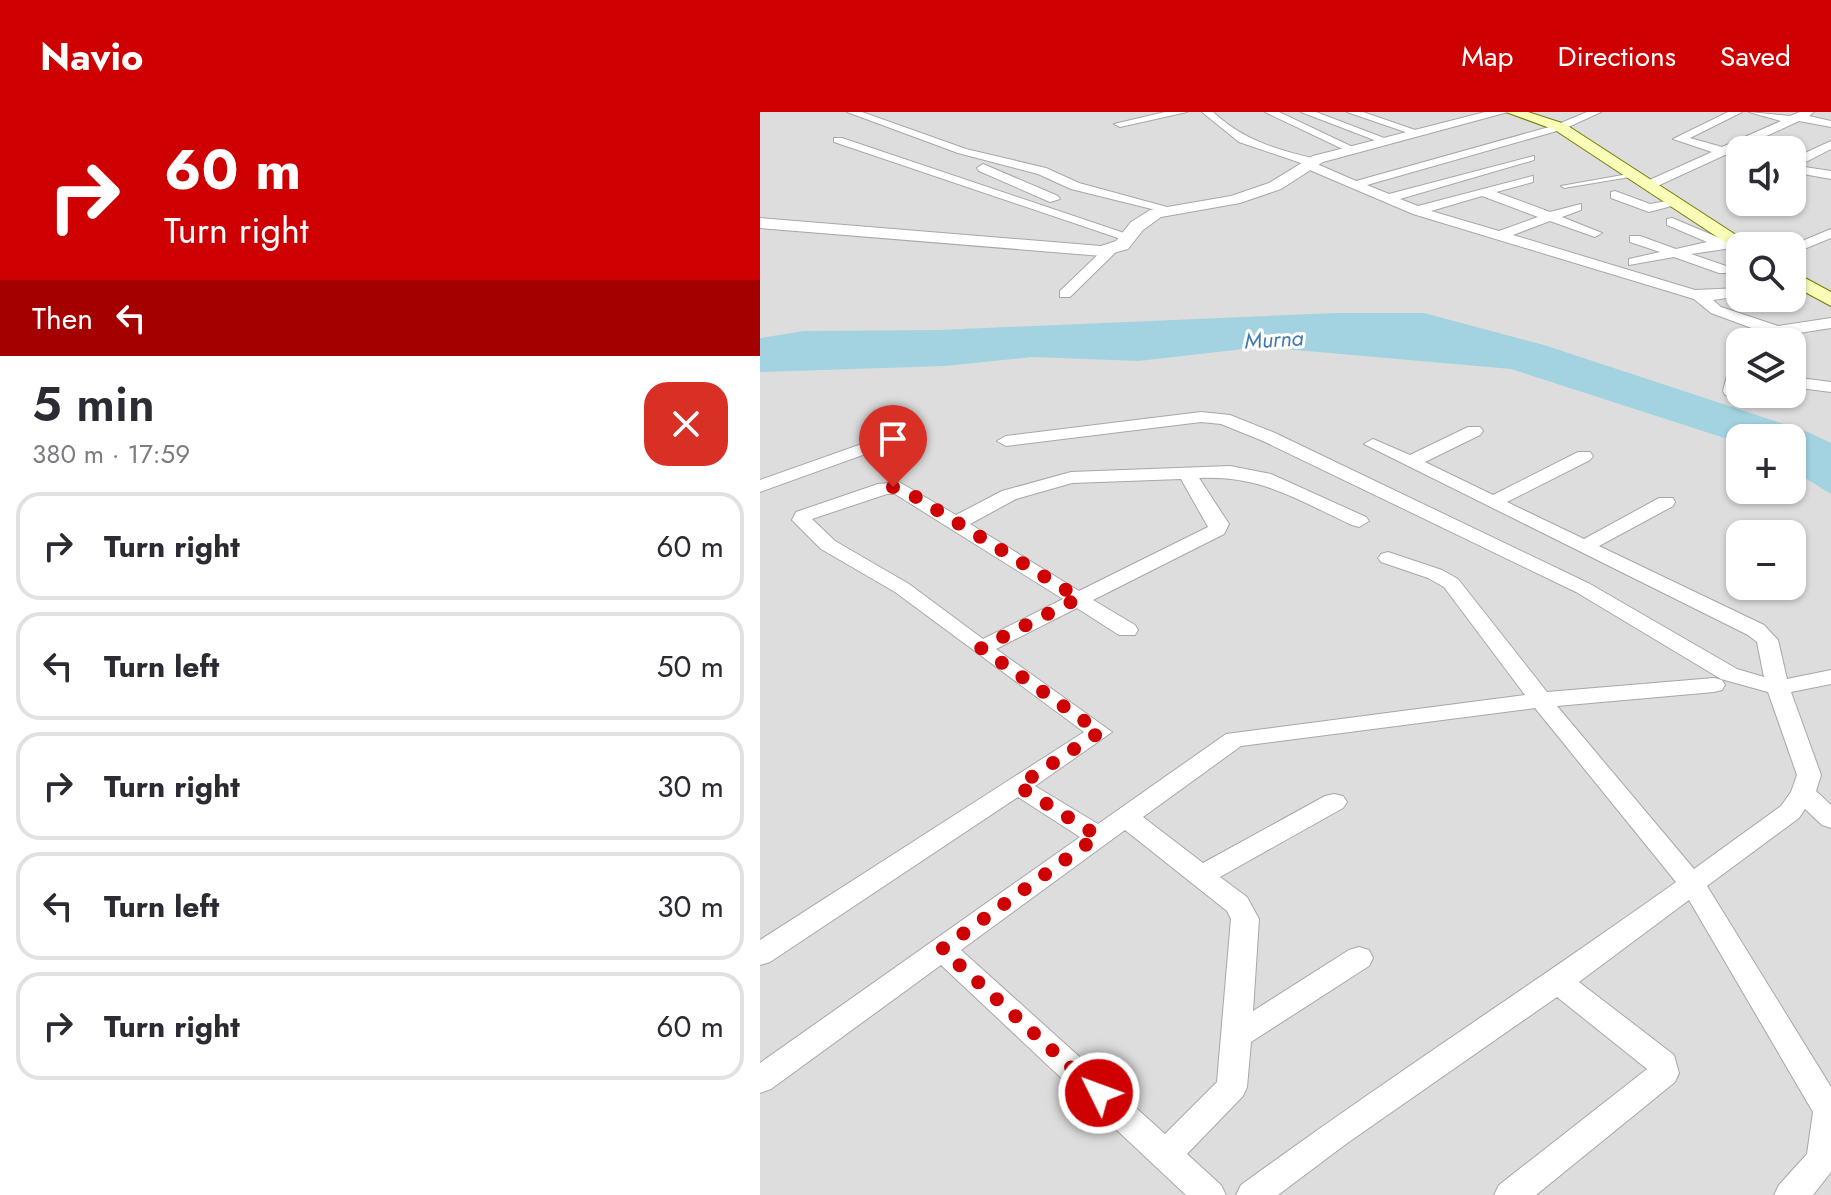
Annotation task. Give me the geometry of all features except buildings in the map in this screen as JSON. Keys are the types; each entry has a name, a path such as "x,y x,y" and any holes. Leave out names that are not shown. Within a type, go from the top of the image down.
{"main road":[{"path":"1513,112 1560,127 1677,203 1726,239"},
{"path":"1806,288 1831,300"}],"street":[{"path":"852,112 966,152 1042,171 1069,184 1172,210"},
{"path":"1122,118 1182,112"},
{"path":"1207,112 1230,135 1250,145 1310,164 1418,211 1700,296 1726,293"},
{"path":"1270,112 1353,150"},
{"path":"1306,112 1386,141"},
{"path":"1352,112 1418,133"},
{"path":"1065,294 1156,213 1234,200 1270,188 1310,164 1501,112"},
{"path":"1354,185 1560,127 1596,112"},
{"path":"1723,151 1679,139 1737,112"},
{"path":"1754,112 1799,116 1831,124"},
{"path":"1641,180 1723,151 1799,116"},
{"path":"861,126 1097,213 1081,221"},
{"path":"926,159 839,134 1081,221 1121,242"},
{"path":"898,149 914,144"},
{"path":"1806,158 1831,144"},
{"path":"1385,199 1530,158"},
{"path":"1811,171 1831,162"},
{"path":"1806,170 1831,175"},
{"path":"1418,211 1529,179"},
{"path":"1483,192 1595,233"},
{"path":"1615,195 1649,208 1677,203"},
{"path":"1501,235 1576,207"},
{"path":"1672,222 1726,243"},
{"path":"760,223 1057,249 1102,251 1121,242"},
{"path":"1806,244 1831,233"},
{"path":"1691,248 1637,235 1724,270"},
{"path":"1634,262 1691,248 1726,246"},
{"path":"1700,296 1716,310 1768,328"},
{"path":"1797,328 1831,323"},
{"path":"1806,384 1831,387"},
{"path":"1006,441 1201,417 1224,419 1269,437 1583,588 1729,674 1778,688 1831,677"},
{"path":"1411,462 1474,431"},
{"path":"760,486 890,439"},
{"path":"1253,1195 1335,1134 1558,982 1790,812 1803,793 1809,775 1778,688 1767,640 1756,630 1373,444"},
{"path":"1493,502 1584,456"},
{"path":"958,522 1009,495 1059,480 1230,471 1254,474 1359,521"},
{"path":"981,648 1217,530 1219,524 1186,472"},
{"path":"760,954 1100,732 902,588 828,545 802,520 814,510 893,487 903,489 1127,630"},
{"path":"1583,547 1666,502"},
{"path":"1388,558 1435,574 1451,583 1541,700 1693,885 1829,1111 1827,1149 1815,1172 1791,1195"},
{"path":"760,1080 1234,739 1541,700 1714,685"},
{"path":"1018,786 1098,836"},
{"path":"1803,793 1831,819"},
{"path":"1201,876 1334,802"},
{"path":"1124,816 1237,904 1245,919 1233,1080 1228,1094 1167,1154"},
{"path":"942,949 1209,1195"},
{"path":"1236,1036 1359,958"},
{"path":"1511,1195 1664,1073 1665,1069 1663,1064 1558,982"}],"lane":[{"path":"1564,186 1641,180"}],"shaded area":[{"path":"760,112 1831,112 1831,1195 760,1195"}],"water":[{"name":"Murna","path":"1335,313 1424,313 1544,345 1726,405 1726,408 1735,408 1784,424 1726,424 1726,438 1511,369 1261,347 1139,361 1032,357 945,366 760,372 760,338 804,331 938,330"},
{"path":"1806,431 1831,443 1831,494 1806,479"}],"route":[{"path":"893,487 903,489 1079,598 981,648 1100,732 1018,786 1098,836 942,949 1099,1093"}]}
